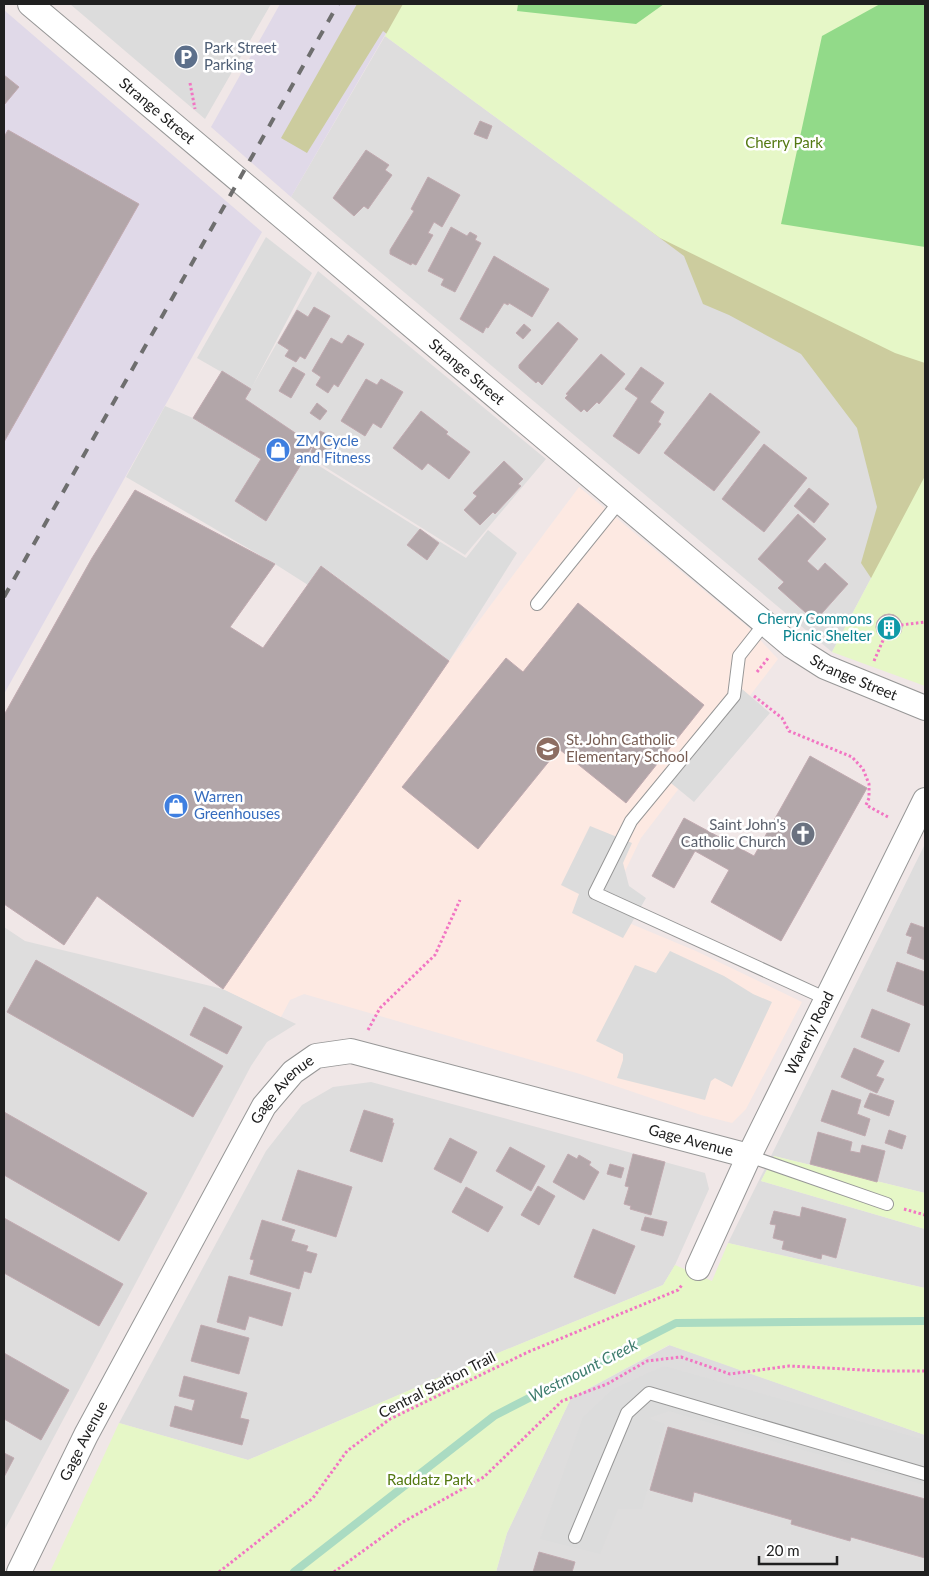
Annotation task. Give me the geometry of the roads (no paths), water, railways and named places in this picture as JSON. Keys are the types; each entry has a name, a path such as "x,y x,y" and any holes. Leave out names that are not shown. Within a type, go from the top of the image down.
{"street":[{"name":"Strange Street","path":"30,4 792,646 825,667 925,708"},
{"name":"Waverly Road","path":"698,1268 749,1156 925,800"},
{"name":"Gage Avenue","path":"19,1572 86,1435 264,1106 292,1072 316,1056 351,1050 749,1156"}],"lane":[{"path":"537,604 620,501"},
{"path":"765,623 739,656 734,696 631,821 595,893 827,999"},
{"name":"Gage Avenue","path":"749,1156 887,1204"},
{"path":"575,1537 628,1412 649,1393 925,1474"}],"waterway":[{"name":"Westmount Creek","path":"294,1572 494,1416 676,1323 925,1321"}],"railway":[{"path":"4,597 338,4"}],"place":[{"name":"Park Street Parking","path":"186,57"},
{"name":"ZM Cycle and Fitness","path":"278,450"},
{"name":"Cherry Commons Picnic Shelter","path":"889,628"},
{"name":"St. John Catholic Elementary School","path":"548,749"},
{"name":"Warren Greenhouses","path":"176,806"},
{"name":"Saint John's Catholic Church","path":"803,834"}],"park label":[{"name":"Cherry Park","path":"784,143"},
{"name":"Raddatz Park","path":"430,1480"}]}
